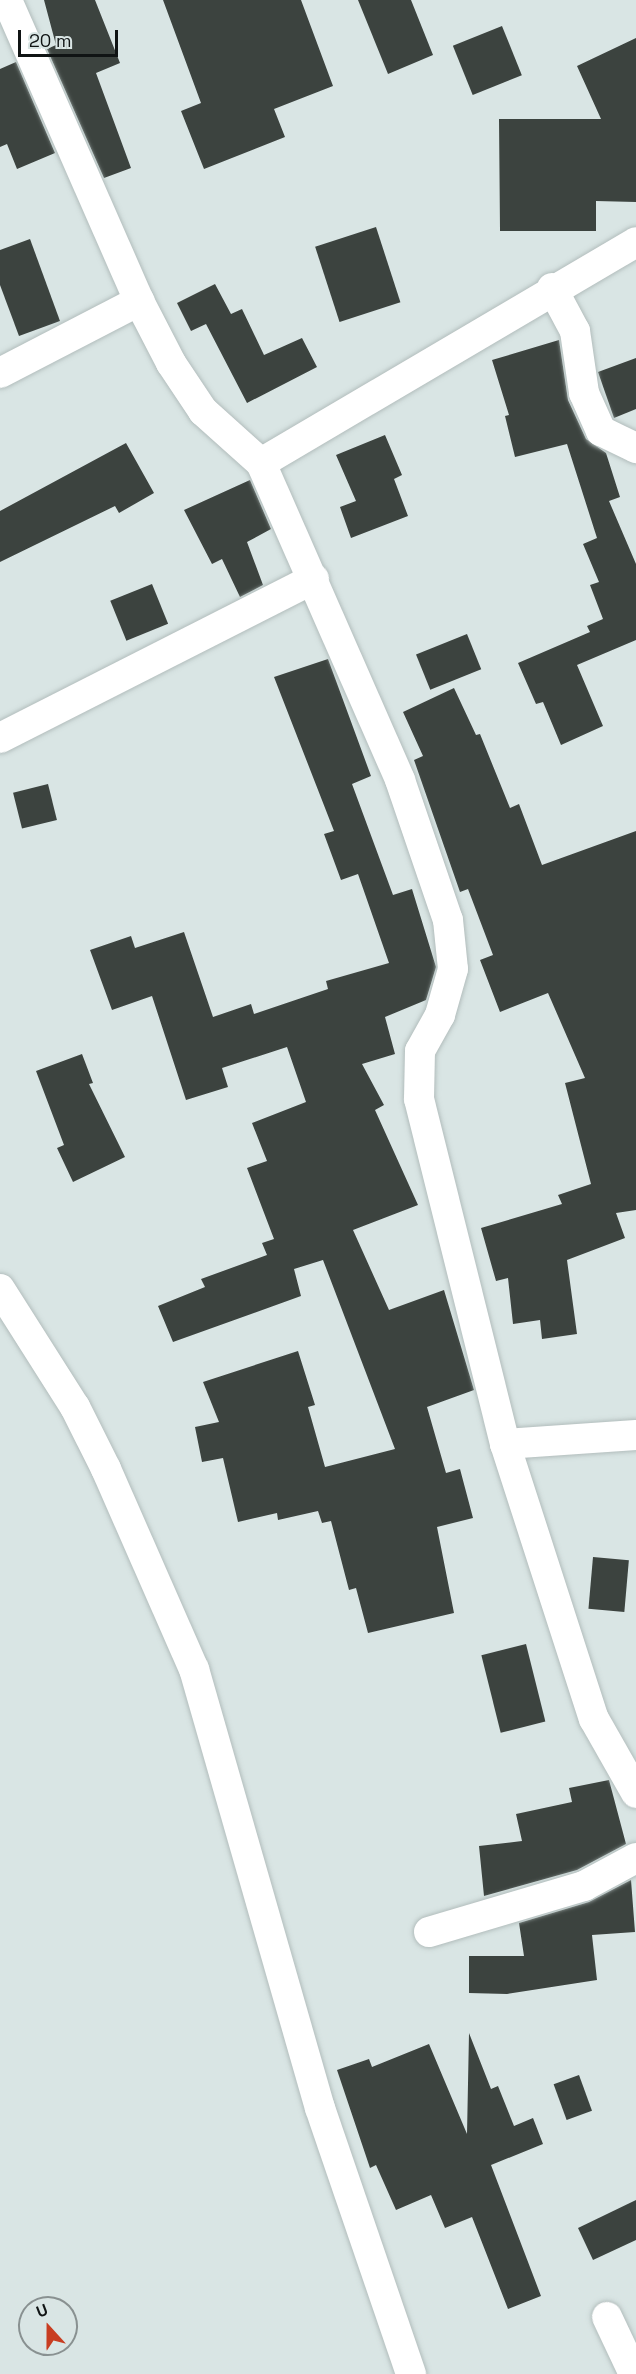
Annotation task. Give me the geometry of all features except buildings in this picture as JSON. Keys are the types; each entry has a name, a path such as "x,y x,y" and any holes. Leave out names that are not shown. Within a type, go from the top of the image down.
{"street":[{"path":"7,0 139,301 187,391 261,463 314,579 400,780 448,920 453,969 440,1015 420,1051 416,1078 505,1444 594,1719 636,1793"},
{"path":"261,463 552,288 636,242"},
{"path":"552,288 575,331 584,393 600,430 636,448"},
{"path":"0,373 139,301"},
{"path":"0,738 314,579"},
{"path":"0,1289 75,1407 106,1469 194,1669 320,2108 411,2374"},
{"path":"505,1444 636,1435"},
{"path":"429,1932 573,1890 636,1858"},
{"path":"606,2317 634,2374"}]}
